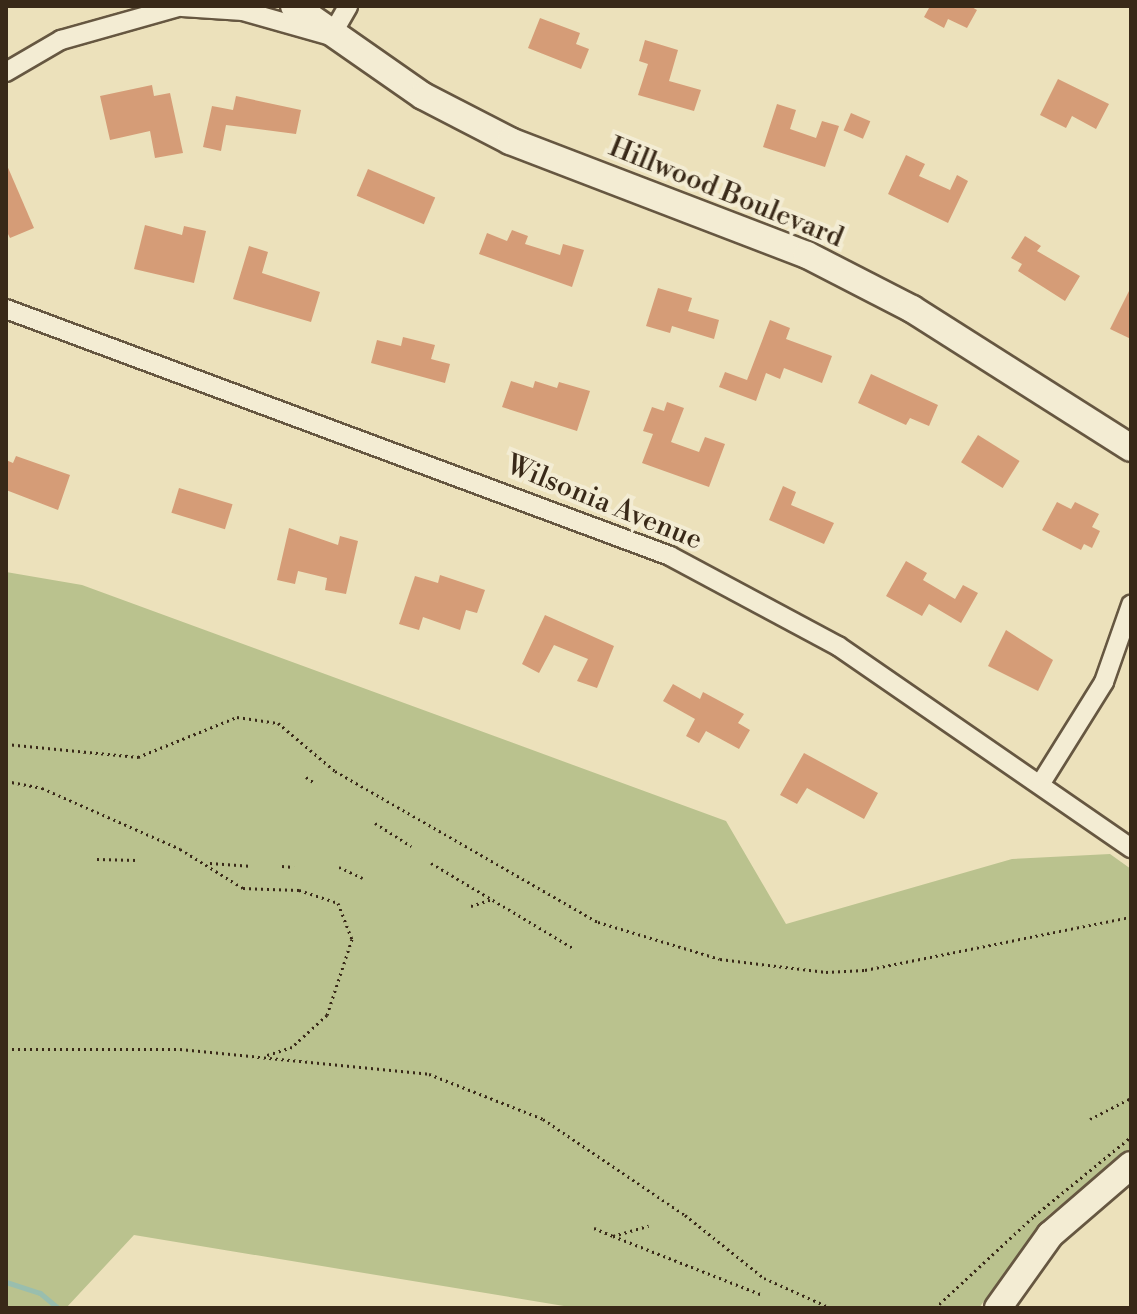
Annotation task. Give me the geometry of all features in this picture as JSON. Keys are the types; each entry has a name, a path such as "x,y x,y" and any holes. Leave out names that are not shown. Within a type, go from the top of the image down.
{"street":[{"path":"6,72 61,40 182,6 243,11 331,36 348,6"},
{"name":"Hillwood Boulevard","path":"294,6 331,36 423,96 510,141 807,255 912,309 1131,448"},
{"name":"Wilsonia Avenue","path":"6,309 670,556 838,646 1041,783 1131,848"},
{"path":"1041,783 1104,682 1131,605"},
{"path":"998,1308 1050,1235 1131,1165"}],"path":[{"path":"6,744 138,757 237,717 278,723 335,771 598,922 720,959 826,972 865,970 1131,917"},
{"path":"306,777 315,783"},
{"path":"6,781 55,793 206,863 243,888 299,890 329,898 348,920 352,939 327,1015 292,1047 264,1056"},
{"path":"375,823 411,846"},
{"path":"97,859 137,860"},
{"path":"206,863 249,866"},
{"path":"431,863 573,948"},
{"path":"282,866 294,867"},
{"path":"339,867 363,878"},
{"path":"471,906 492,900"},
{"path":"6,1049 126,1047 264,1056 429,1074 543,1119 703,1227 764,1278 831,1308"},
{"path":"1090,1119 1131,1098"},
{"path":"935,1308 1034,1216 1131,1137"},
{"path":"613,1236 649,1226"},
{"path":"594,1228 763,1295"}],"green space":[{"path":"6,572 82,585 726,821 786,924 1012,859 1110,854 1131,869 1131,1148 1045,1218 979,1308 576,1308 134,1235 66,1308 6,1308"}],"building":[{"path":"924,6 970,6 977,10 967,28 948,19 944,28 924,17 929,8"},
{"path":"540,18 580,33 576,44 589,49 581,69 528,48"},
{"path":"645,40 678,50 669,81 701,90 694,111 638,95 648,64 639,61"},
{"path":"1058,79 1109,104 1096,129 1072,116 1066,128 1040,115"},
{"path":"152,85 154,96 170,93 183,153 155,158 150,131 110,140 100,96"},
{"path":"236,96 301,110 296,134 226,125 221,151 203,147 212,106 233,110"},
{"path":"777,104 796,110 790,129 816,138 822,121 839,126 825,167 763,147"},
{"path":"851,113 870,121 863,139 844,130"},
{"path":"906,155 925,164 919,176 950,190 957,175 968,181 948,223 888,194"},
{"path":"6,163 34,228 10,238 6,230"},
{"path":"368,169 435,198 424,224 357,196"},
{"path":"145,225 182,235 184,226 206,231 194,283 134,269"},
{"path":"512,230 528,236 525,244 560,255 563,244 584,250 572,287 479,254 487,233 507,241"},
{"path":"1025,236 1041,246 1037,251 1080,276 1065,301 1018,271 1022,264 1011,258"},
{"path":"249,246 268,252 262,273 320,292 311,322 233,299"},
{"path":"1131,287 1131,339 1110,329"},
{"path":"658,288 692,298 688,311 719,320 714,339 672,326 670,333 646,326"},
{"path":"770,320 790,328 786,339 832,356 822,383 784,368 780,379 766,373 756,401 719,387 725,372 747,380"},
{"path":"403,337 435,345 431,359 450,364 445,383 371,363 377,340 401,346"},
{"path":"871,374 938,405 929,426 910,418 906,425 858,403"},
{"path":"511,381 533,388 535,381 557,388 559,382 590,391 577,431 502,407"},
{"path":"667,402 684,408 671,442 699,452 705,437 725,444 709,487 642,463 653,434 643,431 652,407 664,411"},
{"path":"978,435 1020,461 1003,488 961,462"},
{"path":"16,456 70,475 58,510 6,490 6,460 13,463"},
{"path":"783,486 796,492 791,505 834,523 824,544 769,520"},
{"path":"179,488 233,504 225,529 171,513"},
{"path":"1057,502 1071,509 1075,502 1099,514 1092,527 1100,531 1092,548 1084,544 1081,550 1042,530"},
{"path":"289,528 338,545 340,536 358,541 346,594 325,590 327,578 298,571 295,584 277,580"},
{"path":"906,561 927,573 923,580 955,599 963,585 978,593 961,623 929,604 922,616 886,596"},
{"path":"440,575 485,590 477,613 466,610 460,630 423,617 419,630 399,624 415,576 438,583"},
{"path":"545,615 614,646 597,688 577,681 588,659 554,645 539,673 522,664"},
{"path":"1006,630 1053,660 1038,691 988,666"},
{"path":"673,684 700,699 703,692 744,714 738,723 750,730 739,749 706,731 699,743 686,736 695,719 663,701"},
{"path":"804,753 878,793 864,819 807,788 797,804 780,795"}],"waterway":[{"path":"6,1282 40,1293 58,1308"}]}
